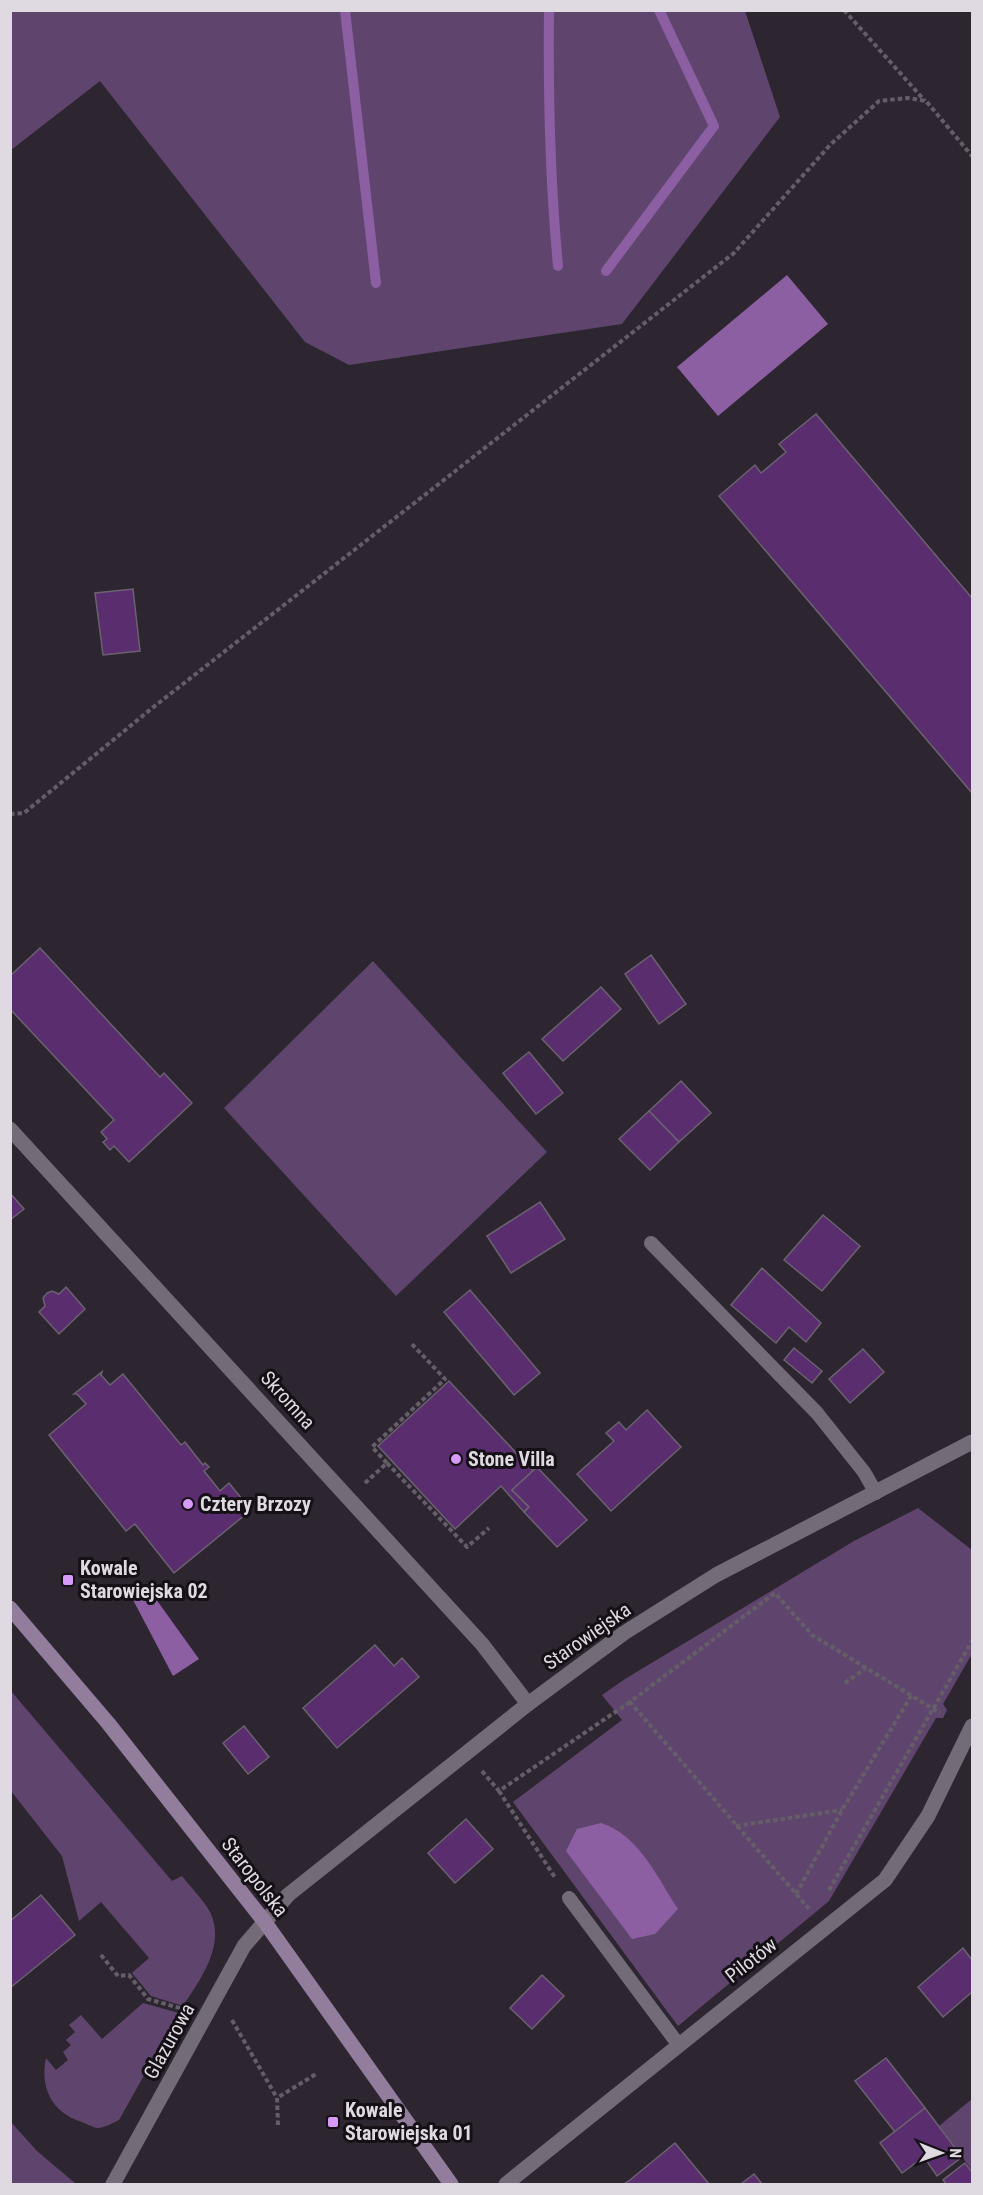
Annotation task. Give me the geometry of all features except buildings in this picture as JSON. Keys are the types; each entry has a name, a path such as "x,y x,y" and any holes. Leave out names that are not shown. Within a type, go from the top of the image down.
{"main road":[{"name":"Staropolska","path":"10,1608 108,1724 264,1921 451,2184"}],"street":[{"name":"Skromna","path":"10,1129 482,1644 528,1704"},
{"name":"Starowiejska","path":"264,1921 288,1895 528,1704 624,1634 716,1575 972,1442"},
{"name":"Pilotów","path":"506,2184 885,1880 928,1816 972,1726"},
{"name":"Glazurowa","path":"113,2184 244,1947 264,1921"}],"lane":[{"path":"651,1243 817,1413 864,1472 876,1493"},
{"path":"569,1898 678,2044"}],"path":[{"path":"844,10 972,156"},
{"path":"10,814 24,813 151,709 734,253 830,145 879,100 908,98 926,101"},
{"path":"411,1343 445,1379 372,1447 467,1547 489,1528"},
{"path":"371,1478 387,1463"},
{"path":"499,1791 630,1702 775,1593 812,1635 940,1713"},
{"path":"826,1893 834,1885 972,1641"},
{"path":"845,1683 866,1668"},
{"path":"796,1894 842,1810 911,1696"},
{"path":"630,1702 810,1911 818,1902"},
{"path":"480,1768 499,1791 569,1898"},
{"path":"736,1826 842,1810"},
{"path":"101,1955 118,1976 129,1975 148,1999 186,2010"},
{"path":"232,2020 277,2098 278,2125"},
{"path":"277,2098 316,2074"}],"shaded area":[{"path":"11,10 745,11 780,117 622,324 349,365 305,342 100,81 11,150"},
{"path":"787,275 828,324 718,416 677,367"},
{"path":"373,961 547,1152 396,1296 224,1108"},
{"path":"918,1508 972,1550 972,1654 943,1704 947,1710 943,1718 936,1718 829,1901 678,2026 513,1802 622,1720 602,1695 854,1541"},
{"path":"145,1592 153,1595 199,1659 173,1676 131,1596"},
{"path":"11,1691 172,1881 182,1876 202,1899 211,1914 215,1926 213,1950 203,1974 183,2006 151,1996 132,1973 149,1958 101,1902 79,1921 62,1856 11,1791"},
{"path":"601,1823 626,1837 637,1847 678,1909 655,1934 632,1939 566,1851 577,1829"},
{"path":"143,2003 179,2013 119,2120 97,2128 69,2117 55,2104 46,2088 46,2058 56,2070 68,2060 63,2052 71,2045 66,2040 75,2032 69,2025 81,2015 102,2039"},
{"path":"972,2099 972,2170 939,2126"},
{"path":"10,2121 37,2151 76,2184 11,2184"}],"waterway":[{"path":"345,10 376,283"},
{"path":"549,10 550,138 558,266"},
{"path":"606,271 714,126 659,10"}],"place":[{"name":"Stone Villa","path":"456,1459"},
{"name":"Cztery Brzozy","path":"188,1504"},
{"name":"Kowale Starowiejska 02","path":"68,1580"},
{"name":"Kowale Starowiejska 01","path":"333,2122"}]}
